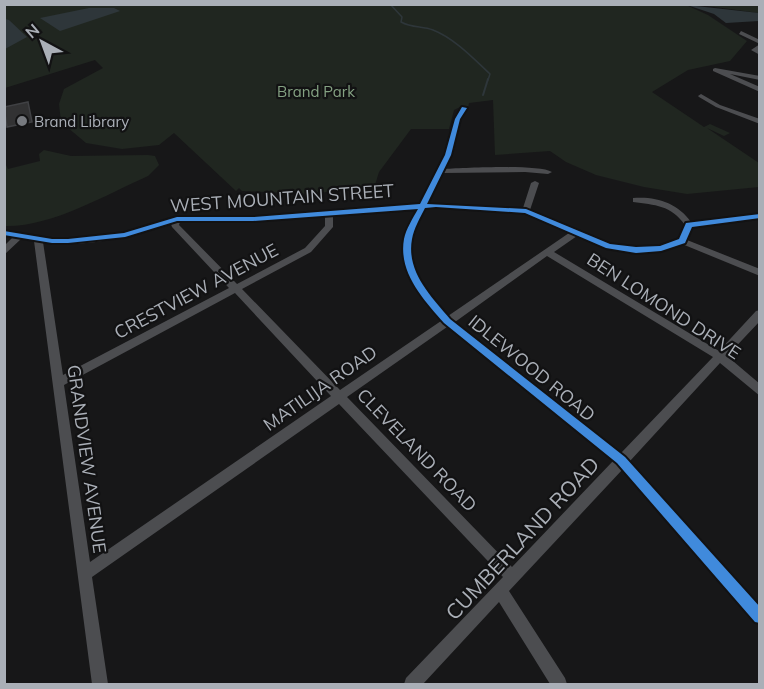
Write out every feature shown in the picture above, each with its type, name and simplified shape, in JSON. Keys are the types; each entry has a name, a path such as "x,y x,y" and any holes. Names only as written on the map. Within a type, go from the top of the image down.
{"street":[{"path":"741,33 759,44 754,50 759,53"},
{"path":"759,78 716,70 759,90"},
{"path":"701,96 718,106 759,122"},
{"name":"IDLEWOOD ROAD","path":"464,108 456,118 448,154 409,229 405,251 415,280 427,300 447,321 621,460 759,617"},
{"path":"439,171 548,172"},
{"path":"526,211 535,183"},
{"path":"636,200 666,203 678,211 689,225"},
{"name":"WEST MOUNTAIN STREET","path":"4,233 68,241 125,235 177,219 253,219 422,205 494,207 526,211 609,246 636,250 661,248 682,241"},
{"name":"CRESTVIEW AVENUE","path":"59,382 308,250 329,227 329,213"},
{"path":"689,225 759,216"},
{"name":"CLEVELAND ROAD","path":"177,219 175,225 512,577"},
{"path":"689,225 682,241 759,273"},
{"name":"MATILIJA ROAD","path":"85,573 576,232"},
{"path":"4,252 20,235"},
{"name":"GRANDVIEW AVENUE","path":"38,238 100,684"},
{"name":"BEN LOMOND DRIVE","path":"547,252 719,356 759,391"},
{"name":"CUMBERLAND ROAD","path":"412,684 759,314"},
{"path":"500,590 559,684"}],"green space":[{"name":"Brand Park","path":"4,5 686,5 708,15 747,41 730,61 688,70 652,92 704,127 710,124 730,133 724,136 707,128 759,163 759,187 687,194 644,187 596,175 566,162 550,151 495,155 493,100 469,103 468,108 460,107 454,110 449,129 411,129 379,172 375,185 312,194 242,191 239,188 236,191 174,133 159,145 122,149 86,143 61,122 59,104 64,89 103,68 95,60 5,88"},
{"path":"700,5 759,5 759,13"},
{"path":"44,150 71,156 148,155 155,156 159,165 148,176 60,216 23,225 5,226 5,163 8,169 40,161 39,154"}],"shaded area":[{"path":"687,5 759,13 759,21 726,23 714,14"},
{"path":"89,8 114,8 120,11 60,31 40,18"},
{"path":"5,19 27,37 5,49"}],"building":[{"path":"28,102 32,122 7,127 4,107"}],"waterway":[{"path":"390,4 402,17 401,22 433,30 456,43 490,74 488,80"},
{"path":"483,95 488,79"}],"cycle path":[{"path":"464,108 457,119 448,155 414,221 408,238 407,255 412,274 425,295 447,321 621,460 760,617"},
{"path":"4,233 52,241 68,241 125,235 177,219 253,219 436,205 526,211 609,246 636,250 661,248 682,241 689,225 760,216"}],"place":[{"name":"Brand Library","path":"22,121"}]}
